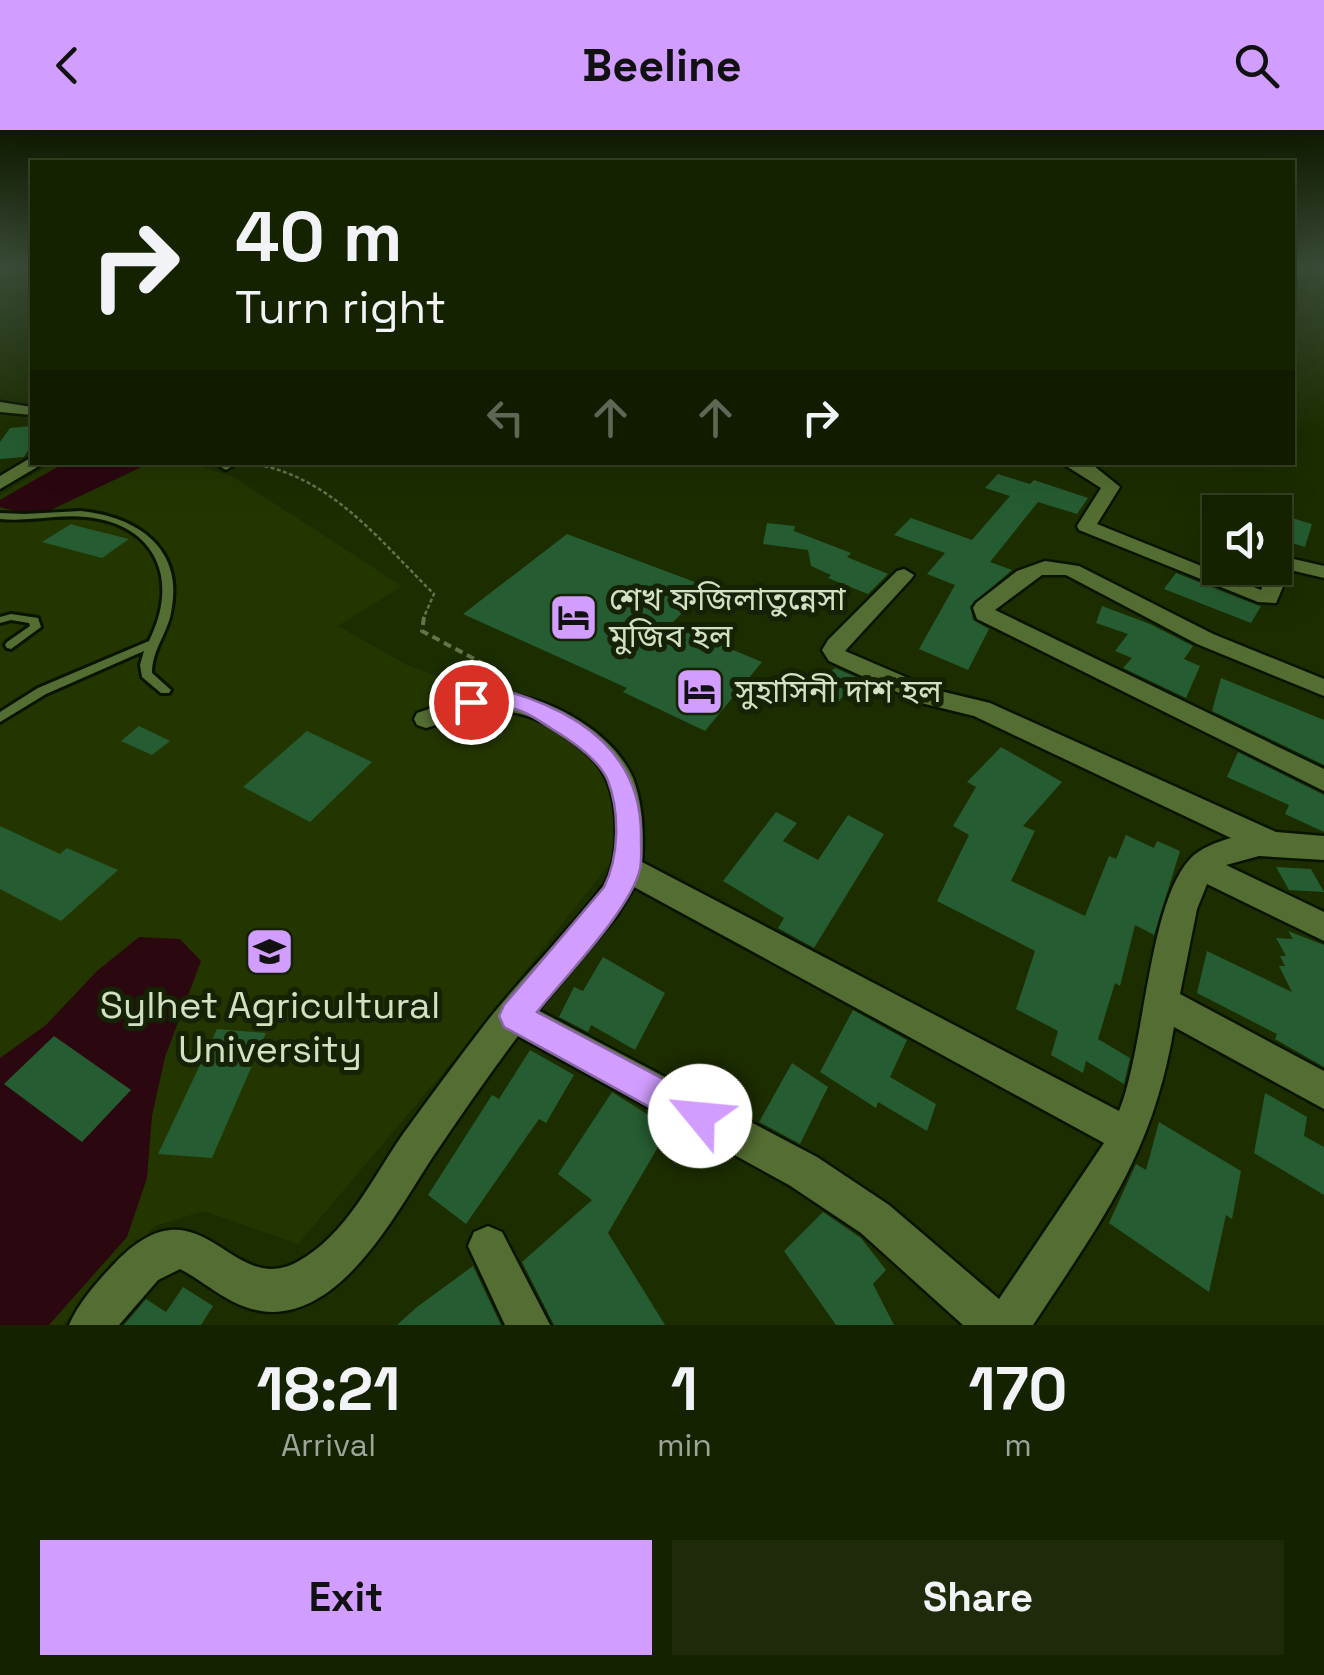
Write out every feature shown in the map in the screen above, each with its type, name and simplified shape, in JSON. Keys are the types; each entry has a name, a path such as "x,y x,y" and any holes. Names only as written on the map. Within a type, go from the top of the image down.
{"street":[{"path":"0,407 30,411"},
{"path":"0,484 30,465"},
{"path":"1076,465 1111,487 1086,526 1258,596 1269,598 1276,572 1286,563 1324,572"},
{"path":"1324,688 1205,639 1054,564 1040,565 984,608 984,614 1324,781"},
{"path":"904,576 836,645 833,650 837,656 930,697 981,709 1275,845"},
{"path":"91,1325 144,1264 169,1248 191,1250 223,1275 262,1294 277,1293 313,1277 346,1249 455,1092 614,895 627,870 628,821 619,775 587,740 539,710 510,700 471,702 426,719"},
{"path":"1006,1325 1107,1172 1141,1104 1182,910 1192,880 1201,867 1246,842 1324,848"},
{"path":"1201,867 1324,927"},
{"path":"627,870 865,992 1126,1135"},
{"path":"1163,1003 1324,1091"},
{"path":"514,1016 803,1171 875,1220 996,1325"},
{"path":"488,1246 528,1325"}],"lane":[{"path":"0,516 37,519 90,514 145,536 160,550 169,579 166,615 145,661 146,674 166,690"},
{"path":"0,620 34,620 36,627 11,645"},
{"path":"0,718 42,691 151,644"}],"path":[{"path":"277,465 350,511 434,594 424,614 422,631 482,664 510,700"}],"shaded area":[{"name":"Sylhet Agricultural University","path":"50,465 195,465 232,476 402,586 338,626 407,665 482,692 498,709 526,714 556,731 611,778 619,810 611,862 470,1041 298,1244 204,1211 155,1226 62,1325 0,1325 0,495"},
{"path":"61,465 146,465 36,517 0,507 0,500"},
{"path":"139,937 180,939 201,961 165,1057 152,1116 147,1178 127,1237 49,1325 0,1325 0,1058 46,1025 97,971"}],"building":[{"path":"30,426 30,447 24,457 0,459 0,442 10,428"},
{"path":"998,474 1030,484 1034,480 1088,498 1077,514 1038,502 990,562 1012,570 970,606 973,620 989,629 968,670 919,649 955,585 927,574 945,553 894,535 911,518 972,540 1010,496 985,488"},
{"path":"1292,518 1312,524 1305,547 1292,543"},
{"path":"767,523 795,526 794,531 851,553 847,557 888,574 868,594 828,578 831,575 811,566 808,550 763,544"},
{"path":"71,524 129,539 102,558 42,542"},
{"name":"শেখ ফজিলাতুন্নেসা মুজিব হল","path":"567,534 708,587 671,624 762,662 705,731 623,692 627,688 463,614"},
{"path":"1176,573 1261,606 1251,623 1164,589"},
{"path":"1102,606 1193,646 1184,659 1200,666 1186,698 1123,668 1132,658 1115,651 1128,634 1096,623"},
{"path":"835,668 856,677 836,706 809,693"},
{"path":"1221,678 1324,720 1324,765 1212,711"},
{"path":"139,726 170,741 152,755 121,741"},
{"path":"307,731 372,762 310,822 243,787"},
{"path":"1001,747 1062,782 1023,826 1035,831 1011,881 1085,916 1109,856 1116,859 1126,835 1154,848 1157,841 1180,851 1154,935 1135,925 1120,986 1115,983 1098,1039 1130,1058 1124,1084 1086,1061 1083,1073 1051,1055 1058,1031 1016,1009 1035,951 937,901 969,835 953,826 976,787 967,782"},
{"path":"1238,752 1324,795 1324,832 1285,814 1289,805 1227,777"},
{"path":"776,812 797,823 783,841 818,860 848,815 884,834 814,948 778,928 784,918 723,881"},
{"path":"0,826 60,854 67,848 118,870 61,921 0,889"},
{"path":"1276,867 1311,869 1324,892 1289,890"},
{"path":"1288,931 1324,945 1324,1067 1275,1039 1277,1034 1197,993 1207,951 1292,992 1279,966 1285,966 1280,956 1286,956 1276,938 1293,939"},
{"path":"603,957 665,993 635,1050 591,1025 588,1032 559,1017 574,987 583,991"},
{"path":"853,1010 907,1040 890,1077 936,1104 927,1131 878,1102 876,1108 820,1072"},
{"path":"217,1029 266,1033 212,1158 158,1154"},
{"path":"54,1036 131,1090 82,1142 4,1084"},
{"path":"530,1050 574,1075 546,1123 539,1119 466,1224 428,1195 492,1095 499,1099"},
{"path":"792,1063 828,1087 800,1144 759,1122"},
{"path":"612,1092 669,1128 608,1233 665,1325 554,1325 522,1262 592,1200 558,1174"},
{"path":"1265,1093 1307,1117 1304,1136 1324,1147 1324,1195 1254,1153"},
{"path":"1159,1122 1241,1171 1232,1219 1226,1215 1209,1292 1109,1223 1136,1164 1146,1170"},
{"path":"823,1212 861,1238 886,1270 873,1284 894,1325 836,1325 784,1251"},
{"path":"473,1266 501,1325 397,1325 417,1307"},
{"path":"183,1287 213,1306 201,1325 124,1325 146,1299 166,1312"}],"place":[{"name":"শেখ ফজিলাতুন্নেসা মুজিব হল","path":"574,617"},
{"name":"সুহাসিনী দাশ হল","path":"700,691"},
{"name":"Sylhet Agricultural University","path":"270,951"}],"route":[{"path":"471,702 510,700 539,710 587,740 619,775 628,821 627,870 614,895 514,1016 700,1116"}]}
